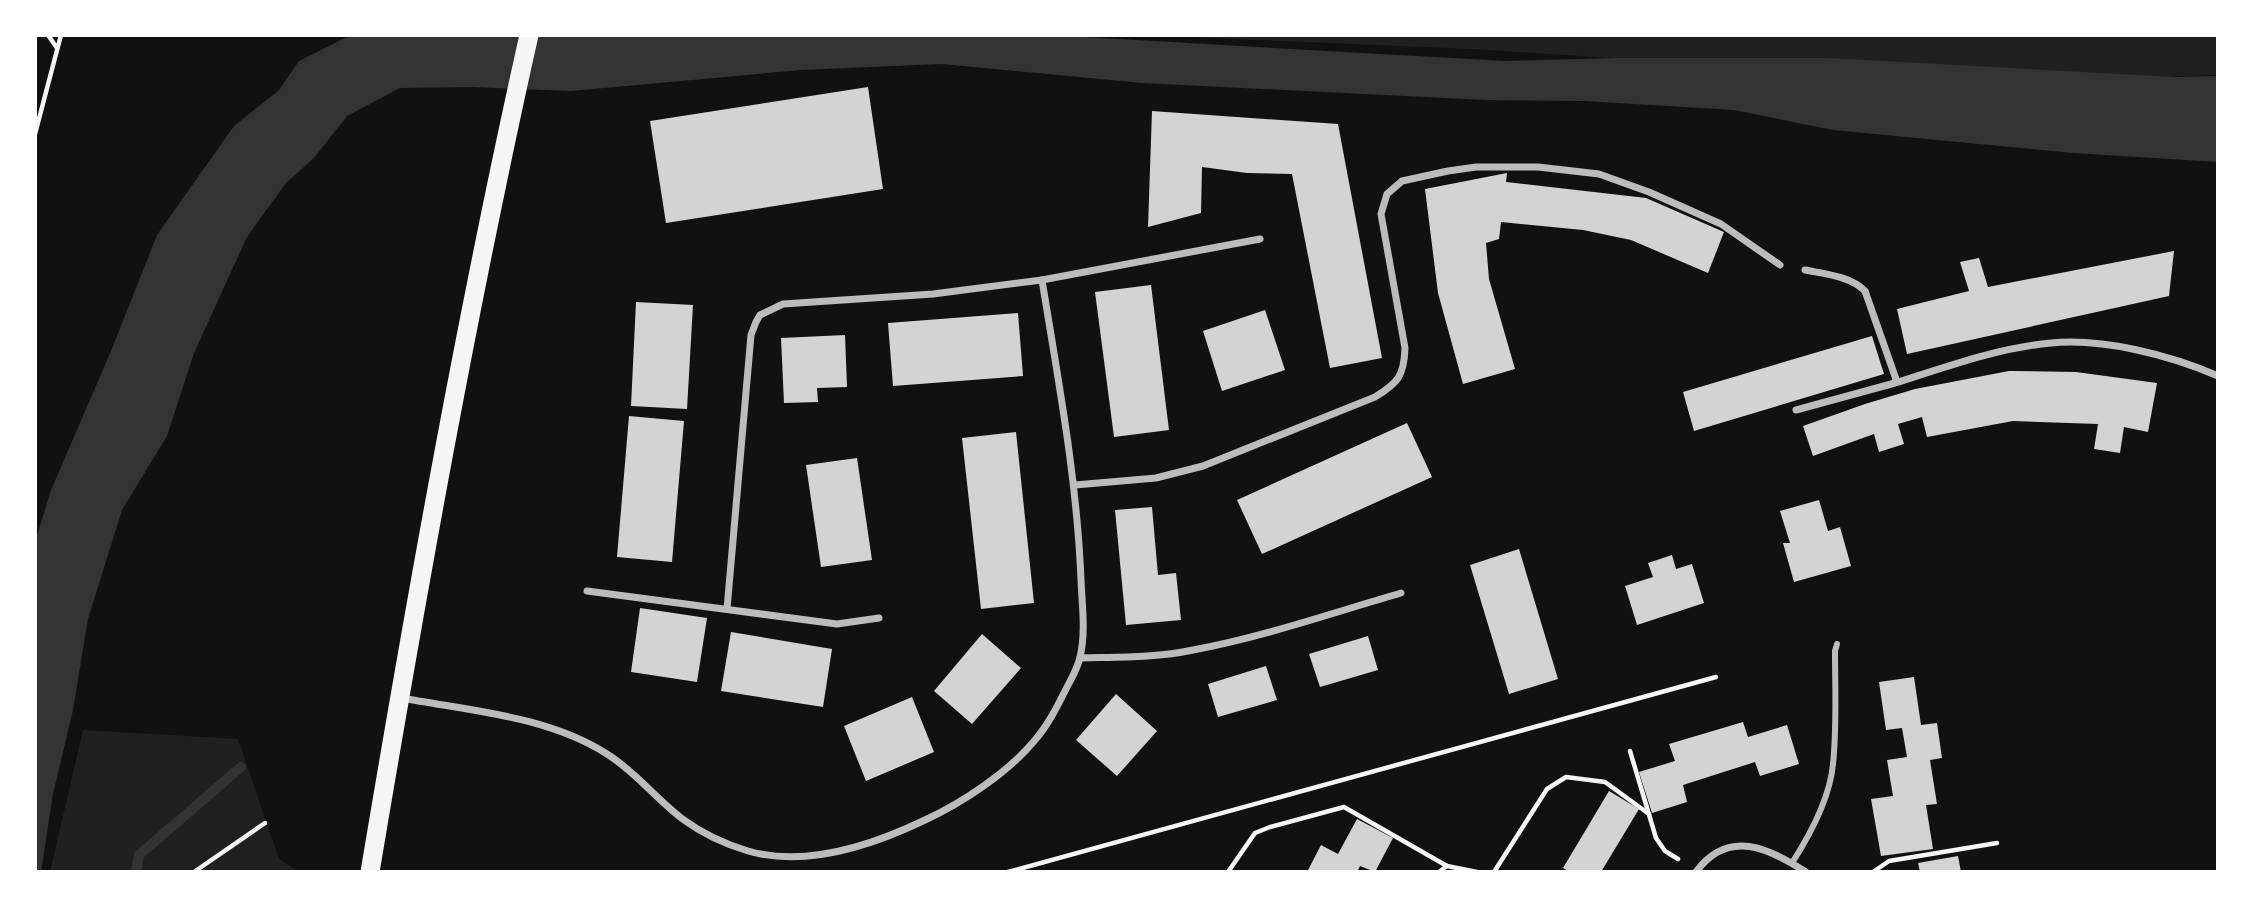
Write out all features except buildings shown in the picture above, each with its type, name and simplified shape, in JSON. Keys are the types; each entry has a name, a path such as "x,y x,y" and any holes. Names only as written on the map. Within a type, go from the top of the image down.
{"highway":[{"path":"370,872 493,198 529,35"}],"street":[{"path":"1075,485 1156,478 1203,466 1375,397 1392,387 1398,381 1404,365 1405,348 1381,214 1387,194 1402,181 1476,167 1538,167 1598,174 1649,192 1721,224 1780,265"},
{"path":"727,609 751,335 760,315 774,307 791,303 933,294 1042,279 1260,239"},
{"path":"1805,270 1843,278 1865,291 1898,382"},
{"path":"400,698 535,723 563,732 610,755 684,820 720,841 752,852 779,856 806,856 855,846 901,831 934,816 987,782 1018,758 1037,738 1058,705 1080,658 1083,616 1080,529 1042,279"},
{"path":"1796,410 1898,382 1935,368 2052,343 2103,345 2160,354 2218,376"},
{"path":"587,591 837,624 879,618"},
{"path":"1080,658 1140,657 1192,651 1401,593"},
{"path":"1792,863 1804,845 1818,813 1833,765 1837,644"},
{"path":"1696,871 1713,854 1733,846 1757,847 1806,872"}],"path":[{"path":"48,35 57,49"},
{"path":"35,134 61,35"},
{"path":"1008,872 1716,677"},
{"path":"1630,751 1656,838 1665,851 1696,871"},
{"path":"1493,872 1547,789 1566,777 1605,782 1649,814"},
{"path":"1228,872 1255,833 1344,807 1447,866 1477,872"},
{"path":"194,872 265,823"},
{"path":"1873,872 1889,861 1997,843"},
{"path":"1439,872 1447,866"}],"shaded area":[{"path":"358,35 1048,35 1505,61 1829,58 2174,77 2218,76 2218,162 2073,153 1833,130 1734,110 1584,101 1485,100 1142,83 941,64 801,70 571,91 471,87 400,88 347,116 314,158 286,183 247,237 194,353 167,436 122,510 88,619 73,710 53,794 41,872 35,872 35,542 51,490 157,235 234,126 279,90 299,61 345,38"},
{"path":"1141,35 2218,35 2218,75 2163,77 1612,58 1472,49"},
{"path":"83,730 238,739 279,859 299,872 50,872"}],"waterway":[{"path":"136,872 139,855 241,767"}]}
